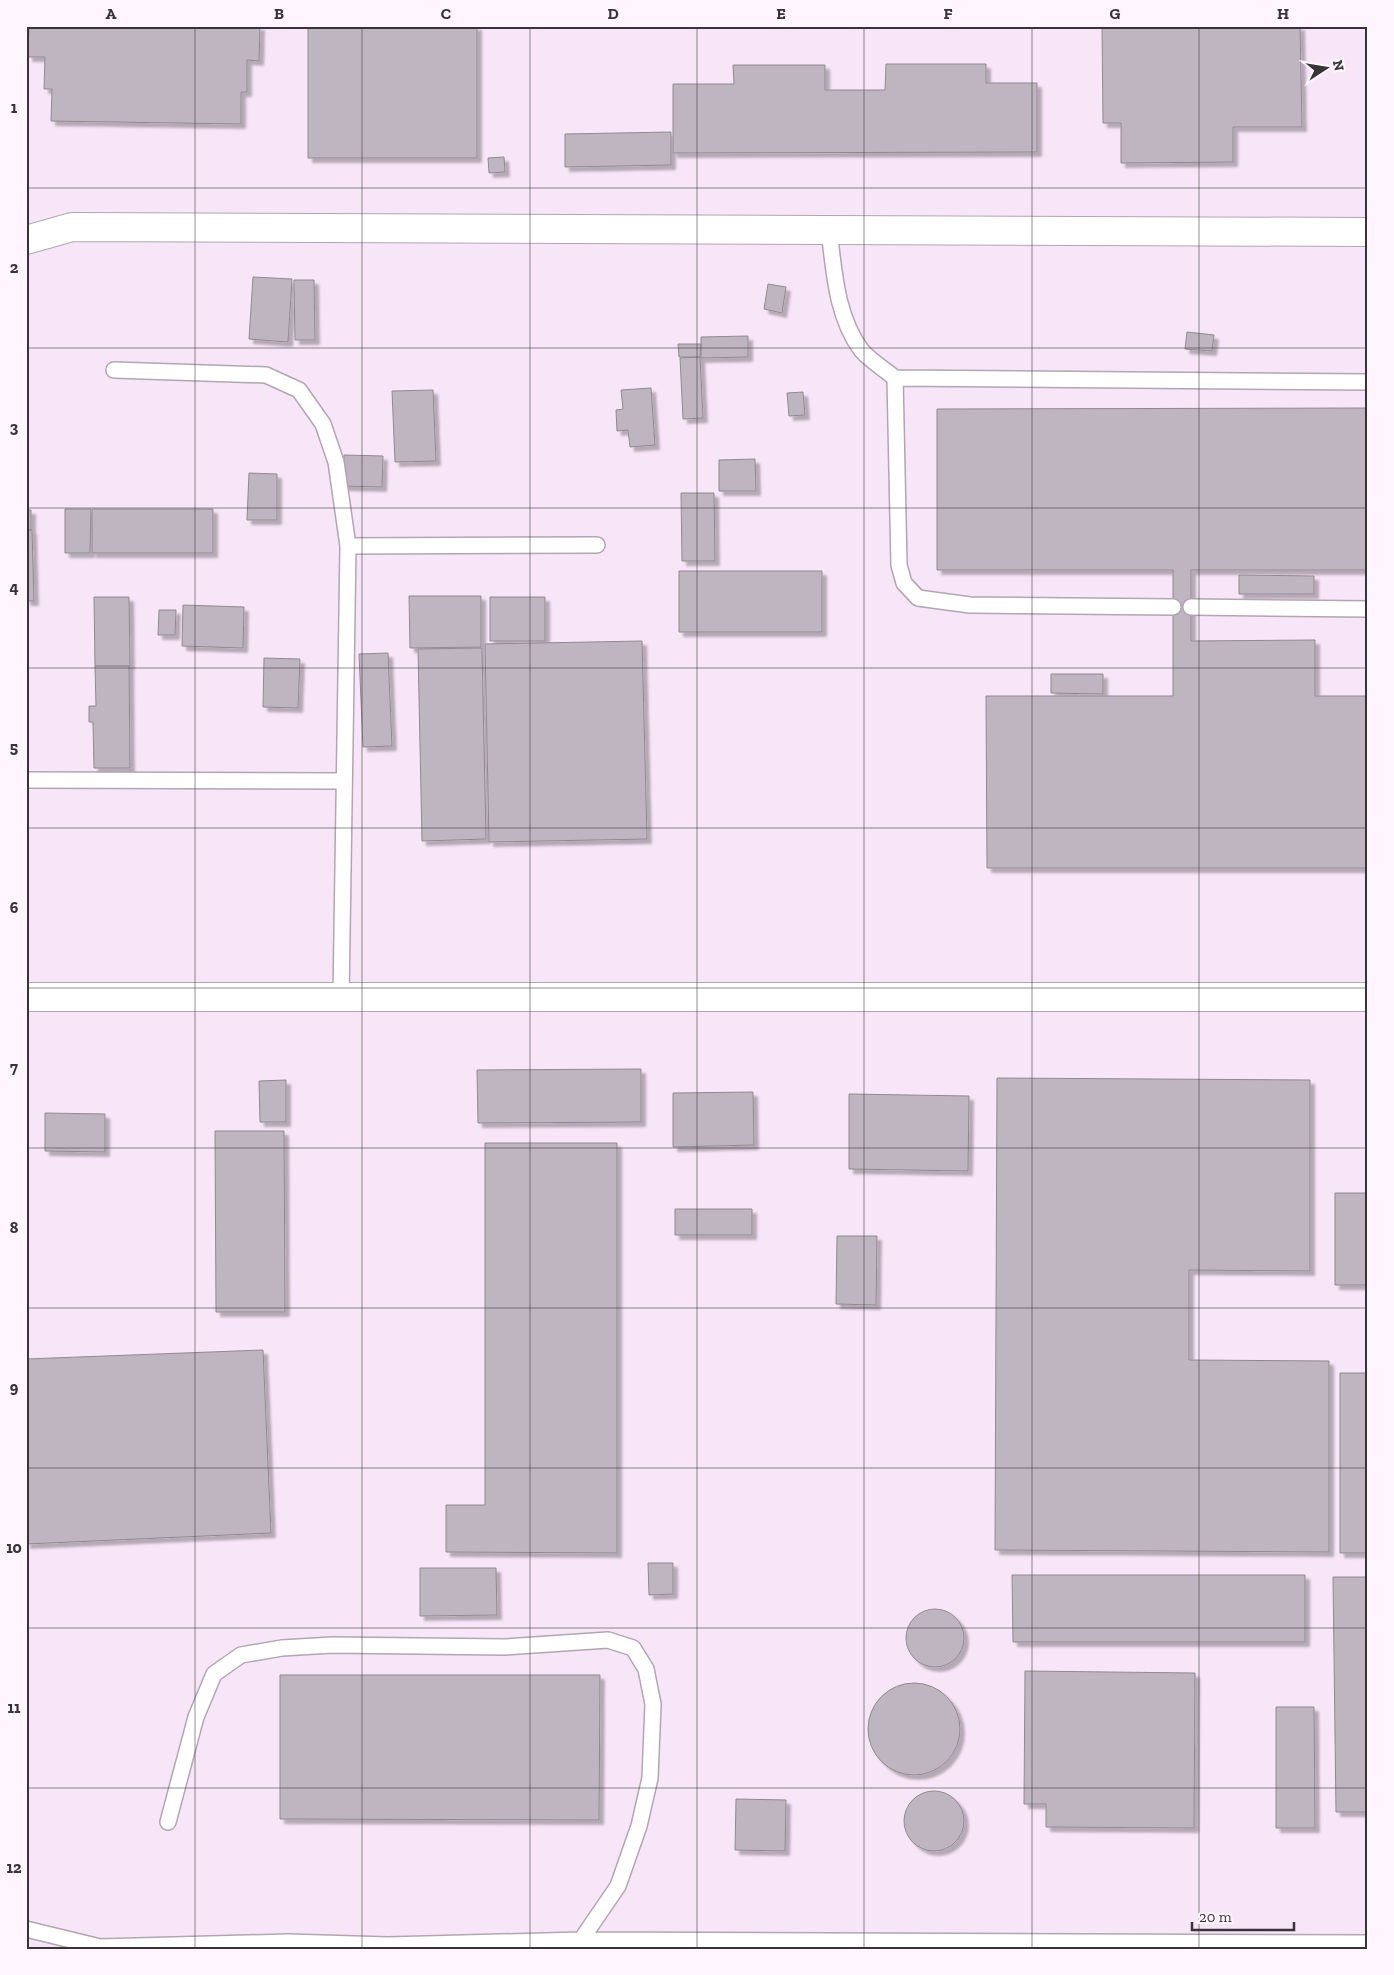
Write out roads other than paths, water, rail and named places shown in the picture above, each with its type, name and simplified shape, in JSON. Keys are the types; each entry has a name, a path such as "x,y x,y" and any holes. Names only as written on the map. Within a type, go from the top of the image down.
{"street":[{"path":"26,240 72,227 1368,232"},
{"path":"26,998 1368,997"}],"lane":[{"path":"829,230 837,291 847,324 863,351 895,378 1368,382"},
{"path":"114,370 266,375 298,390 322,424 336,462 348,546 341,998"},
{"path":"895,378 899,565 904,584 918,598 970,605 1173,607"},
{"path":"348,546 597,545"},
{"path":"1191,607 1368,609"},
{"path":"26,780 344,782"},
{"path":"168,1822 196,1717 214,1674 241,1655 282,1648 332,1645 505,1647 608,1640 633,1648 646,1669 653,1704 650,1778 638,1826 618,1886 581,1940"},
{"path":"26,1929 100,1946 388,1945 581,1940 1368,1943"}]}
